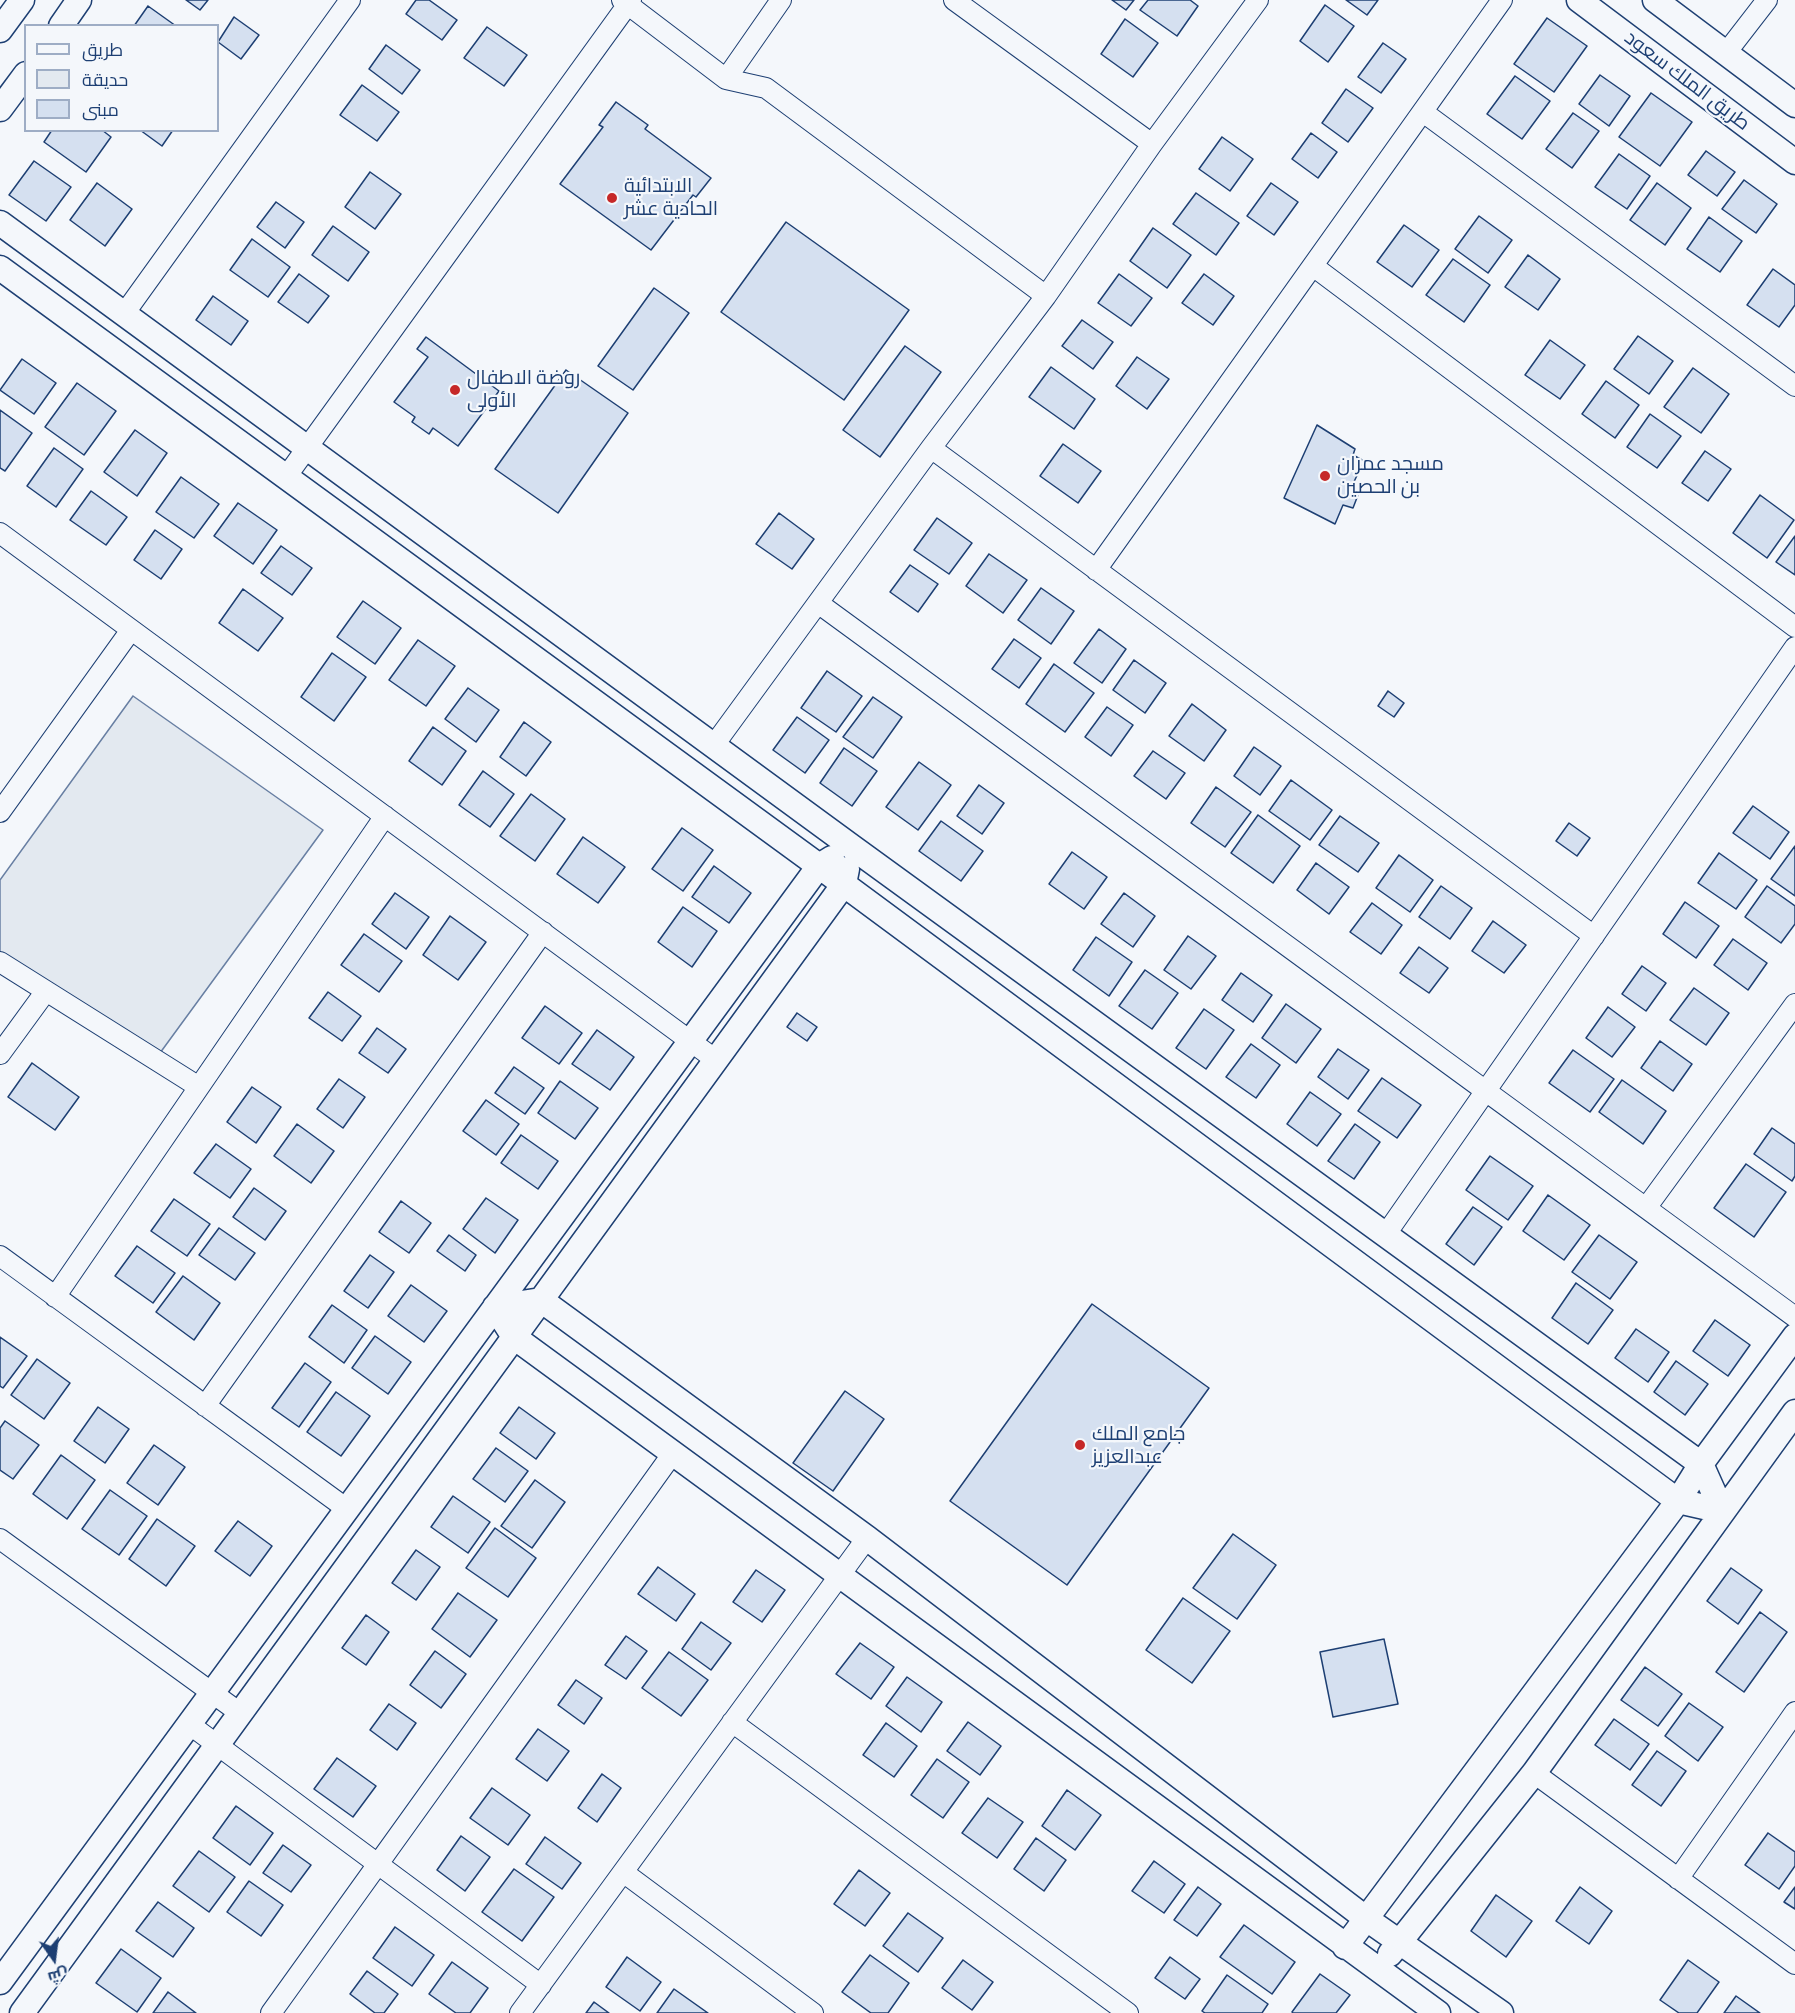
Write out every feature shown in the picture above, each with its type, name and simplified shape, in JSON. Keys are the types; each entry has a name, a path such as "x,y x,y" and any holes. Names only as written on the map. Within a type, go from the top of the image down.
{"street":[{"path":"0,30 22,0"},
{"path":"62,24 79,0"},
{"path":"124,314 350,0"},
{"path":"726,79 781,0"},
{"path":"954,0 1152,144"},
{"path":"714,745 931,448 1046,296 1152,144 1258,0"},
{"path":"1096,570 1502,0"},
{"name":"طريق الملك سعود","path":"1579,0 1795,162"},
{"path":"1655,0 1795,105"},
{"path":"1726,53 1767,0"},
{"path":"286,477 627,2 726,79 766,88 1046,296"},
{"path":"0,109 24,77"},
{"path":"1423,112 1795,386"},
{"path":"0,224 1701,1464 1722,1511"},
{"path":"1313,266 1795,627"},
{"path":"0,268 844,884 1678,1501 1722,1511"},
{"path":"931,448 1594,936"},
{"path":"0,533 717,1059"},
{"path":"818,603 1795,1317"},
{"path":"0,812 131,630"},
{"path":"1386,1234 1795,647"},
{"path":"55,1297 385,816"},
{"path":"0,1982 819,866 852,847"},
{"path":"22,2013 844,884 852,847"},
{"path":"206,1406 543,932"},
{"path":"0,962 199,1087"},
{"path":"0,1054 46,991"},
{"path":"1646,1208 1795,1004"},
{"path":"0,1256 347,1509"},
{"path":"495,1307 542,1300 867,1538 1368,1920 1501,2013"},
{"path":"495,1307 514,1337 1438,2013"},
{"path":"1346,1947 1678,1501 1701,1464 1795,1336"},
{"path":"1379,1971 1399,1942 1534,1773 1795,1412"},
{"path":"271,2013 673,1452"},
{"path":"520,2013 867,1538"},
{"path":"0,1539 240,1713"},
{"path":"1678,1879 1795,1712"},
{"path":"732,1722 1128,2013"},
{"path":"189,1724 541,1985"},
{"path":"1534,1773 1795,1964"},
{"path":"623,1872 790,2006 813,2013"}],"green space":[{"path":"133,696 323,830 160,1053 0,953 0,880"}],"building":[{"path":"186,0 208,0 200,10"},
{"path":"416,0 429,0 457,20 442,40 406,14"},
{"path":"1112,0 1134,0 1126,10"},
{"path":"1148,0 1190,0 1198,6 1177,36 1140,10"},
{"path":"1346,0 1378,0 1367,15"},
{"path":"1325,5 1354,26 1328,62 1300,41"},
{"path":"148,6 173,24 135,24"},
{"path":"234,17 259,35 241,59 219,40"},
{"path":"1547,18 1587,46 1554,92 1514,64"},
{"path":"1125,19 1158,43 1133,77 1101,54"},
{"path":"487,27 527,55 504,86 464,58"},
{"path":"1383,43 1406,59 1381,93 1358,77"},
{"path":"386,45 420,70 402,94 369,69"},
{"path":"1600,75 1630,96 1609,126 1579,104"},
{"path":"1515,76 1550,101 1522,139 1487,114"},
{"path":"362,85 399,112 377,141 340,115"},
{"path":"1346,89 1373,108 1348,142 1322,123"},
{"path":"1651,93 1692,122 1660,166 1619,137"},
{"path":"616,102 648,125 645,129 711,178 696,197 693,195 651,250 560,184 603,127 599,125"},
{"path":"1573,113 1599,131 1572,168 1546,149"},
{"path":"51,132 105,132 111,137 86,172 44,142"},
{"path":"143,132 172,132 162,146"},
{"path":"1311,133 1337,152 1318,178 1292,159"},
{"path":"1222,137 1253,159 1230,191 1199,169"},
{"path":"1706,151 1735,172 1717,196 1688,175"},
{"path":"1619,154 1650,176 1627,209 1595,187"},
{"path":"34,161 71,187 46,221 9,195"},
{"path":"370,172 401,194 375,229 345,207"},
{"path":"1744,180 1777,204 1756,233 1722,209"},
{"path":"97,183 132,209 105,246 70,220"},
{"path":"1271,183 1298,202 1274,235 1247,216"},
{"path":"1657,183 1691,208 1665,245 1630,220"},
{"path":"1196,193 1239,223 1216,255 1173,224"},
{"path":"276,202 304,222 285,248 257,227"},
{"path":"1479,216 1512,240 1488,273 1455,249"},
{"path":"1709,217 1742,241 1720,272 1687,249"},
{"path":"786,222 909,310 844,400 721,312"},
{"path":"1404,225 1439,250 1412,287 1377,262"},
{"path":"333,226 369,252 348,281 312,255"},
{"path":"1153,228 1191,255 1167,288 1130,261"},
{"path":"252,239 290,267 268,297 230,270"},
{"path":"1528,255 1560,279 1538,310 1505,287"},
{"path":"1453,259 1490,285 1464,322 1426,295"},
{"path":"1773,269 1795,285 1795,305 1779,327 1747,305"},
{"path":"299,274 329,296 308,323 278,302"},
{"path":"1119,274 1152,298 1131,326 1098,303"},
{"path":"1204,274 1234,296 1213,325 1182,303"},
{"path":"654,288 689,313 633,390 598,366"},
{"path":"213,296 248,321 231,345 196,320"},
{"path":"1082,320 1113,342 1093,369 1062,346"},
{"path":"1638,336 1673,361 1649,394 1614,369"},
{"path":"426,337 499,391 458,446 433,428 429,434 412,422 415,417 394,402 428,357 417,349"},
{"path":"1550,340 1585,365 1560,399 1525,375"},
{"path":"905,346 941,372 880,457 843,430"},
{"path":"1137,357 1169,379 1147,409 1116,386"},
{"path":"22,359 56,383 34,414 0,390"},
{"path":"1051,367 1095,399 1074,429 1029,397"},
{"path":"1693,368 1729,394 1701,433 1664,407"},
{"path":"566,370 628,413 558,513 495,469"},
{"path":"1606,381 1639,405 1615,438 1582,414"},
{"path":"77,383 116,411 84,455 45,427"},
{"path":"0,410 32,433 5,471 0,468"},
{"path":"1650,414 1681,436 1657,468 1627,447"},
{"name":"مسجد عمران بن الحصين","path":"1317,425 1355,449 1353,455 1364,461 1349,492 1358,495 1353,508 1343,505 1335,524 1284,498"},
{"path":"135,430 167,453 137,496 104,472"},
{"path":"1063,444 1101,471 1078,503 1040,476"},
{"path":"54,448 83,469 56,507 27,486"},
{"path":"1705,451 1731,469 1708,501 1682,483"},
{"path":"181,477 219,504 194,538 156,512"},
{"path":"91,491 127,517 106,545 70,520"},
{"path":"1760,495 1794,520 1767,558 1733,533"},
{"path":"238,503 277,530 253,564 214,536"},
{"path":"779,513 814,539 792,569 756,544"},
{"path":"937,518 972,543 949,574 914,550"},
{"path":"155,530 182,549 161,579 134,560"},
{"path":"1795,536 1795,575 1776,562"},
{"path":"281,546 312,568 292,595 261,573"},
{"path":"989,554 1027,580 1003,613 966,586"},
{"path":"910,565 938,584 918,612 890,592"},
{"path":"1041,588 1074,611 1051,644 1018,620"},
{"path":"243,589 283,618 258,651 219,623"},
{"path":"363,601 401,628 375,664 337,637"},
{"path":"1099,629 1126,649 1102,683 1074,663"},
{"path":"1014,639 1041,658 1019,688 992,669"},
{"path":"418,640 455,666 426,706 389,680"},
{"path":"332,653 366,677 334,721 301,697"},
{"path":"1134,660 1166,683 1145,713 1113,690"},
{"path":"1054,664 1094,693 1065,732 1026,704"},
{"path":"827,671 862,696 836,732 801,708"},
{"path":"468,688 499,710 476,742 445,719"},
{"path":"1388,691 1404,703 1394,717 1378,706"},
{"path":"873,697 902,717 873,758 843,737"},
{"path":"1192,704 1226,730 1204,761 1169,736"},
{"path":"1107,707 1133,725 1111,756 1085,737"},
{"path":"797,717 829,740 805,773 773,750"},
{"path":"524,722 551,742 526,776 500,757"},
{"path":"433,727 466,751 442,785 409,761"},
{"path":"1254,747 1281,766 1260,795 1234,776"},
{"path":"844,748 877,771 852,806 820,783"},
{"path":"1153,751 1185,773 1166,799 1134,776"},
{"path":"919,762 951,785 918,830 886,807"},
{"path":"483,771 514,794 490,827 459,805"},
{"path":"1291,780 1332,810 1310,840 1269,811"},
{"path":"979,785 1004,803 982,834 957,816"},
{"path":"1216,787 1251,812 1225,847 1191,823"},
{"path":"531,794 565,819 535,861 500,836"},
{"path":"1753,806 1789,832 1770,859 1733,833"},
{"path":"1258,815 1300,846 1273,883 1231,853"},
{"path":"1340,816 1379,843 1358,872 1319,845"},
{"path":"941,821 983,851 961,881 919,851"},
{"path":"1569,823 1590,838 1577,856 1556,841"},
{"path":"682,828 713,850 683,891 652,869"},
{"path":"583,837 625,867 598,903 557,874"},
{"path":"1795,846 1795,896 1771,879"},
{"path":"1072,852 1107,877 1084,909 1049,884"},
{"path":"1719,853 1757,880 1736,909 1698,883"},
{"path":"1399,855 1433,880 1410,912 1376,888"},
{"path":"1316,863 1349,887 1329,914 1297,890"},
{"path":"714,866 751,893 729,923 692,897"},
{"path":"1441,886 1472,908 1450,939 1419,917"},
{"path":"1767,886 1795,906 1795,924 1781,943 1745,917"},
{"path":"395,893 429,917 406,949 372,924"},
{"path":"1124,893 1155,916 1133,947 1101,924"},
{"path":"1685,902 1719,926 1696,958 1663,934"},
{"path":"1372,903 1402,925 1381,954 1350,932"},
{"path":"683,907 717,931 692,967 658,942"},
{"path":"450,916 486,942 458,980 423,955"},
{"path":"1493,921 1526,945 1504,973 1472,951"},
{"path":"364,934 402,961 379,992 341,965"},
{"path":"1188,936 1216,956 1191,989 1164,970"},
{"path":"1096,937 1132,962 1109,996 1073,970"},
{"path":"1733,939 1767,963 1748,990 1714,965"},
{"path":"1419,947 1448,968 1429,993 1400,973"},
{"path":"1642,966 1666,983 1646,1011 1622,994"},
{"path":"1145,970 1178,993 1152,1029 1119,1006"},
{"path":"1241,973 1272,995 1253,1022 1222,1000"},
{"path":"1694,988 1729,1013 1706,1045 1670,1020"},
{"path":"328,992 361,1016 342,1041 309,1018"},
{"path":"1286,1004 1321,1029 1296,1063 1262,1038"},
{"path":"545,1006 582,1033 559,1064 522,1038"},
{"path":"1608,1007 1635,1027 1612,1057 1586,1038"},
{"path":"1204,1009 1234,1030 1206,1069 1176,1048"},
{"path":"797,1013 817,1027 807,1041 787,1027"},
{"path":"377,1028 406,1049 388,1073 359,1053"},
{"path":"597,1030 634,1057 610,1090 572,1064"},
{"path":"1660,1041 1692,1064 1673,1091 1641,1068"},
{"path":"1251,1044 1280,1065 1256,1098 1226,1077"},
{"path":"1338,1049 1369,1070 1348,1099 1318,1077"},
{"path":"1573,1050 1614,1079 1590,1112 1549,1083"},
{"path":"32,1063 79,1097 55,1130 8,1097"},
{"path":"514,1067 544,1088 525,1114 495,1093"},
{"path":"1382,1078 1421,1105 1397,1138 1358,1111"},
{"path":"339,1079 365,1097 343,1128 317,1109"},
{"path":"1622,1080 1666,1111 1643,1144 1599,1112"},
{"path":"560,1081 598,1108 575,1139 538,1113"},
{"path":"252,1087 281,1107 256,1143 227,1122"},
{"path":"1310,1092 1341,1114 1317,1146 1287,1124"},
{"path":"486,1100 519,1124 496,1155 463,1131"},
{"path":"297,1124 334,1151 311,1183 274,1156"},
{"path":"1355,1124 1380,1142 1354,1179 1328,1161"},
{"path":"1772,1128 1795,1144 1795,1176 1792,1181 1754,1154"},
{"path":"521,1135 558,1161 538,1189 501,1163"},
{"path":"216,1144 251,1169 230,1198 194,1173"},
{"path":"1490,1156 1533,1186 1508,1220 1466,1190"},
{"path":"1746,1164 1786,1192 1754,1237 1714,1208"},
{"path":"254,1188 286,1211 265,1240 233,1217"},
{"path":"1548,1195 1590,1225 1564,1260 1523,1231"},
{"path":"486,1198 518,1220 495,1253 463,1229"},
{"path":"174,1199 210,1224 187,1256 151,1231"},
{"path":"401,1201 431,1223 409,1253 379,1232"},
{"path":"1473,1207 1502,1227 1474,1265 1446,1244"},
{"path":"219,1228 255,1253 235,1280 199,1255"},
{"path":"449,1235 476,1255 465,1271 437,1251"},
{"path":"1599,1235 1637,1262 1610,1299 1572,1272"},
{"path":"137,1246 175,1273 153,1303 115,1276"},
{"path":"370,1255 394,1272 368,1308 344,1291"},
{"path":"183,1276 220,1303 194,1340 156,1312"},
{"path":"1576,1283 1613,1310 1588,1344 1552,1318"},
{"path":"411,1285 447,1311 424,1342 388,1316"},
{"name":"جامع الملك عبدالعزيز","path":"1092,1304 1209,1388 1067,1585 950,1501"},
{"path":"332,1305 367,1330 344,1363 309,1337"},
{"path":"1715,1320 1750,1345 1728,1376 1693,1351"},
{"path":"1636,1329 1669,1352 1648,1382 1615,1358"},
{"path":"375,1336 411,1362 388,1394 352,1368"},
{"path":"0,1337 27,1356 3,1388 0,1386"},
{"path":"37,1359 70,1383 44,1419 11,1395"},
{"path":"1676,1361 1708,1384 1685,1415 1654,1392"},
{"path":"305,1363 331,1382 299,1427 272,1408"},
{"path":"845,1391 884,1419 833,1491 793,1463"},
{"path":"336,1392 370,1416 341,1456 307,1432"},
{"path":"98,1407 129,1429 105,1463 74,1441"},
{"path":"519,1407 555,1433 536,1459 500,1433"},
{"path":"5,1421 39,1445 13,1479 0,1470 0,1428"},
{"path":"154,1445 185,1467 158,1505 127,1483"},
{"path":"496,1448 528,1471 505,1502 473,1479"},
{"path":"61,1455 95,1480 67,1519 33,1494"},
{"path":"535,1480 565,1502 532,1548 501,1526"},
{"path":"110,1490 147,1516 119,1555 82,1529"},
{"path":"453,1496 490,1522 468,1553 431,1527"},
{"path":"157,1519 195,1546 166,1586 129,1559"},
{"path":"238,1521 272,1546 250,1576 215,1551"},
{"path":"495,1528 536,1558 508,1597 466,1568"},
{"path":"1233,1534 1276,1565 1237,1619 1193,1588"},
{"path":"416,1550 440,1567 416,1600 392,1583"},
{"path":"658,1567 695,1594 676,1621 638,1594"},
{"path":"1731,1568 1762,1590 1738,1624 1707,1601"},
{"path":"756,1570 785,1590 762,1622 733,1602"},
{"path":"458,1593 497,1620 470,1657 432,1629"},
{"path":"1183,1598 1230,1631 1192,1683 1146,1650"},
{"path":"1760,1612 1787,1632 1744,1692 1716,1672"},
{"path":"366,1615 389,1632 366,1665 342,1648"},
{"path":"701,1622 731,1643 711,1670 682,1649"},
{"path":"626,1636 647,1651 626,1679 605,1665"},
{"path":"1384,1639 1398,1704 1333,1717 1320,1652"},
{"path":"860,1643 894,1667 871,1699 836,1674"},
{"path":"435,1651 466,1674 441,1708 410,1685"},
{"path":"669,1652 708,1680 681,1716 642,1688"},
{"path":"1645,1667 1682,1694 1658,1726 1621,1700"},
{"path":"907,1677 942,1702 921,1732 886,1706"},
{"path":"576,1680 602,1698 584,1724 558,1705"},
{"path":"1689,1703 1723,1727 1698,1761 1665,1736"},
{"path":"389,1704 416,1723 397,1750 370,1730"},
{"path":"1614,1719 1649,1744 1630,1770 1595,1745"},
{"path":"968,1722 1001,1746 980,1775 947,1751"},
{"path":"886,1723 917,1746 894,1777 863,1755"},
{"path":"538,1729 569,1751 547,1781 516,1759"},
{"path":"1657,1751 1686,1771 1661,1806 1632,1785"},
{"path":"337,1758 376,1786 353,1817 314,1789"},
{"path":"937,1759 969,1782 943,1818 911,1795"},
{"path":"602,1774 621,1788 597,1822 578,1808"},
{"path":"492,1788 530,1815 508,1845 470,1818"},
{"path":"1067,1790 1101,1815 1075,1850 1042,1826"},
{"path":"988,1798 1023,1822 997,1858 962,1833"},
{"path":"236,1806 273,1833 250,1865 213,1838"},
{"path":"1768,1833 1795,1852 1795,1866 1779,1889 1745,1865"},
{"path":"461,1836 490,1857 465,1891 437,1870"},
{"path":"545,1837 581,1863 562,1889 526,1864"},
{"path":"1036,1838 1066,1860 1044,1891 1014,1869"},
{"path":"283,1845 311,1865 291,1892 263,1873"},
{"path":"199,1851 235,1877 209,1912 173,1886"},
{"path":"1154,1861 1185,1884 1164,1913 1132,1891"},
{"path":"514,1869 554,1897 522,1941 482,1912"},
{"path":"859,1870 890,1893 865,1926 834,1904"},
{"path":"249,1881 283,1905 261,1936 227,1912"},
{"path":"1198,1887 1221,1904 1197,1936 1174,1920"},
{"path":"1580,1887 1612,1911 1589,1944 1556,1921"},
{"path":"1795,1887 1795,1909 1784,1902"},
{"path":"1496,1895 1532,1921 1506,1957 1471,1931"},
{"path":"158,1902 194,1928 173,1957 136,1931"},
{"path":"908,1913 943,1938 918,1972 883,1946"},
{"path":"1244,1925 1295,1962 1272,1994 1220,1957"},
{"path":"395,1927 434,1955 412,1986 373,1958"},
{"path":"121,1949 161,1978 137,2012 96,1983"},
{"path":"870,1955 909,1983 888,2013 871,2013 842,1992"},
{"path":"627,1957 661,1982 640,2011 606,1987"},
{"path":"1170,1957 1200,1979 1185,1999 1155,1978"},
{"path":"963,1960 993,1982 972,2010 942,1988"},
{"path":"1688,1960 1719,1982 1697,2013 1679,2013 1660,2000"},
{"path":"452,1962 488,1988 470,2013 456,2013 429,1994"},
{"path":"367,1971 398,1994 384,2013 375,2013 350,1994"},
{"path":"1320,1974 1350,1995 1336,2013 1293,2013 1292,2012"},
{"path":"1227,1975 1268,2004 1262,2013 1205,2013 1202,2011"},
{"path":"674,1989 708,2013 657,2013"},
{"path":"168,1992 196,2013 153,2013"},
{"path":"1736,1996 1760,2013 1724,2013"},
{"path":"594,2002 609,2013 586,2013"}],"place":[{"name":"الابتدائية الحادية عشر","path":"612,198"},
{"name":"روضة الاطفال الأولى","path":"455,390"},
{"name":"مسجد عمران بن الحصين","path":"1325,476"},
{"name":"جامع الملك عبدالعزيز","path":"1080,1445"}]}
